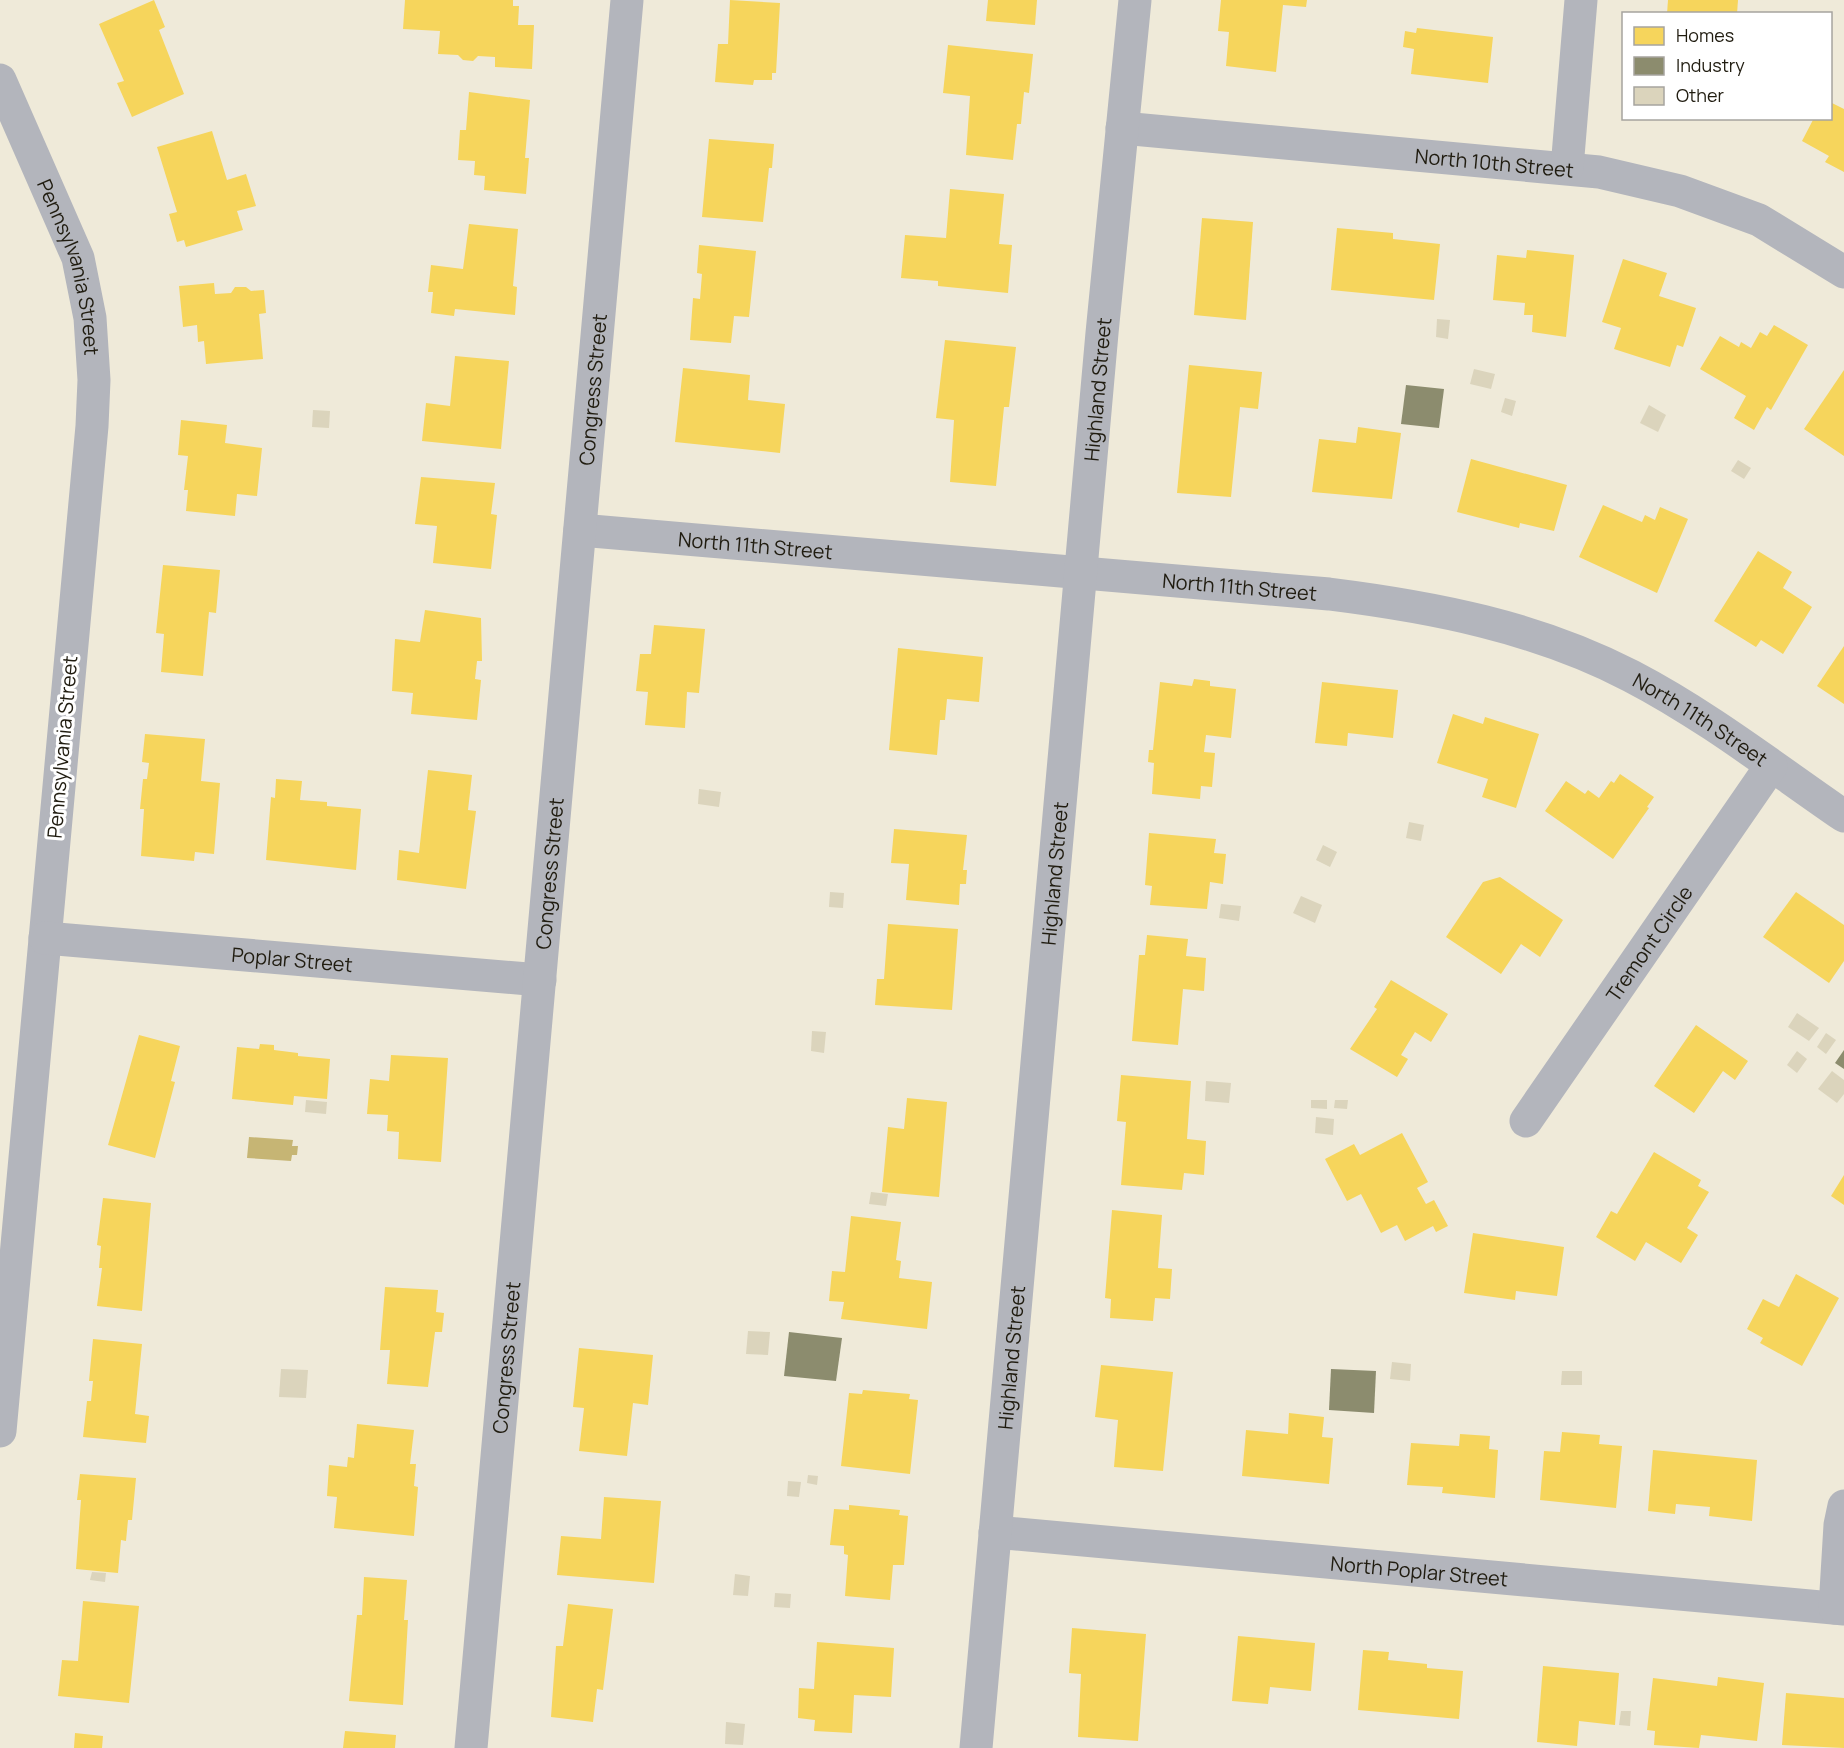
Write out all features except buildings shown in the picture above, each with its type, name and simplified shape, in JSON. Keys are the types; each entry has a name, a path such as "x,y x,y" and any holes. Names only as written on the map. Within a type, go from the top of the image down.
{"street":[{"name":"Congress Street","path":"471,1748 627,0"},
{"name":"Highland Street","path":"976,1748 1081,572 1135,0"},
{"path":"1567,168 1581,0"},
{"name":"Pennsylvania Street","path":"0,80 78,258 90,318 94,380 92,426 0,1431"},
{"name":"North 10th Street","path":"1122,128 1599,172 1680,190 1759,220 1844,272"},
{"name":"North 11th Street","path":"580,530 1329,594 1399,603 1500,625 1558,644 1630,676 1699,715 1844,816"},
{"name":"Tremont Circle","path":"1526,1121 1771,766"},
{"name":"Poplar Street","path":"45,938 540,980"},
{"path":"1840,1609 1840,1526 1844,1506"},
{"name":"North Poplar Street","path":"995,1532 1840,1609"}],"shaded area":[{"path":"249,1137 293,1140 292,1146 298,1146 297,1155 292,1155 291,1161 247,1158"}]}
